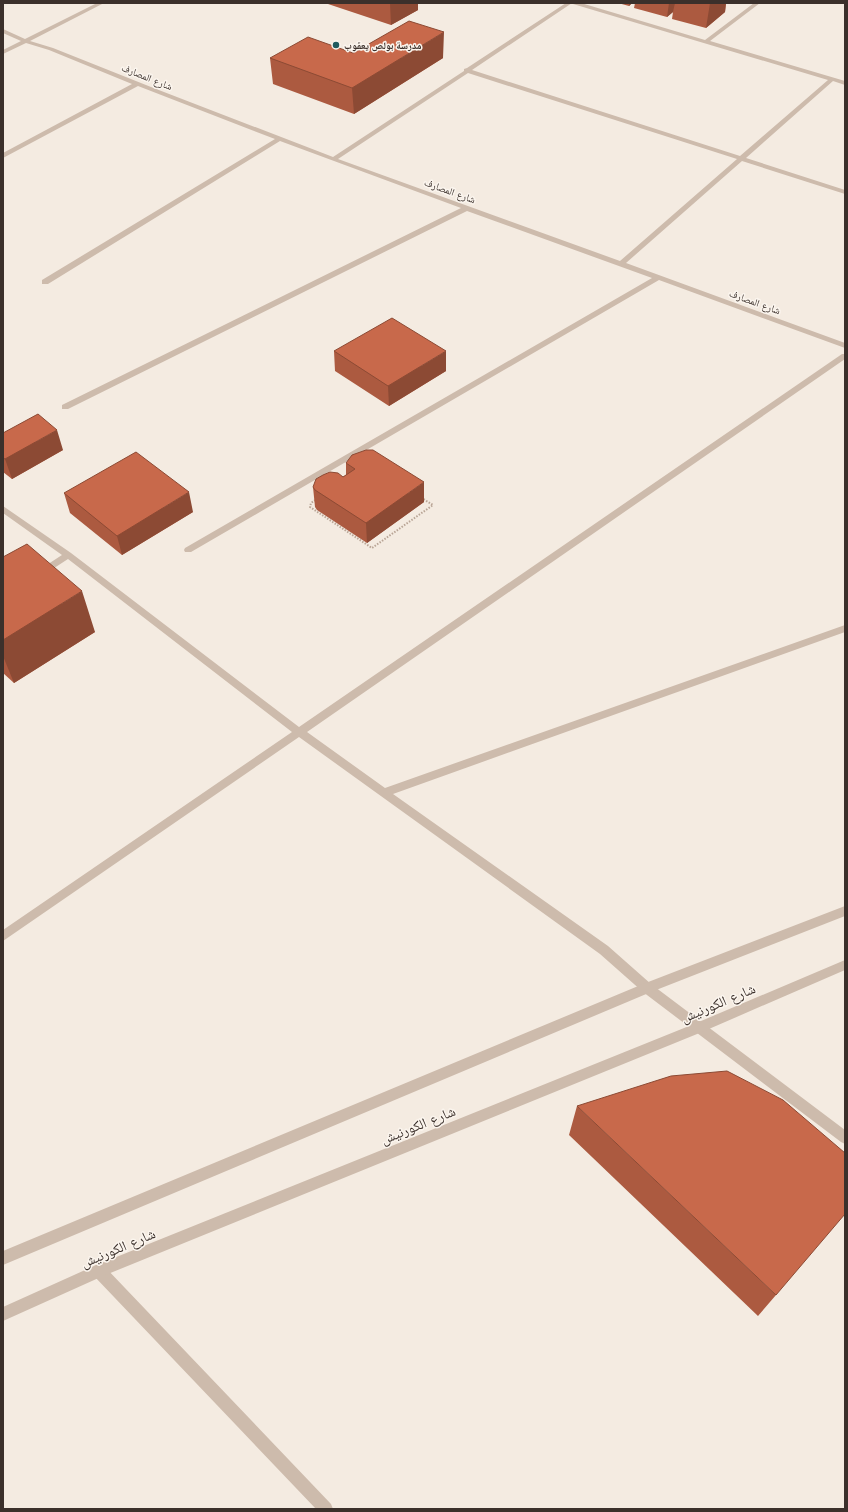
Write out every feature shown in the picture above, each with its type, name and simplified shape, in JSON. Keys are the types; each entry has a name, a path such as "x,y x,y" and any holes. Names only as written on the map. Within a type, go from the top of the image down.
{"street":[{"path":"4,50 26,41 101,3"},
{"path":"334,159 466,70 570,3"},
{"path":"575,3 845,83"},
{"path":"706,42 757,3"},
{"name":"شارع المصارف","path":"3,31 278,140 660,277 845,346"},
{"name":"شارع المصارف","path":"29,49 51,49"},
{"path":"4,50 22,50"},
{"path":"466,70 845,192"},
{"path":"621,264 832,79"},
{"path":"3,156 137,84"},
{"path":"45,282 278,140"},
{"path":"65,407 467,208"},
{"path":"188,550 660,277"},
{"path":"3,936 845,356"},
{"path":"3,509 68,555 299,732 604,950 647,988 698,1028 845,1138"},
{"path":"35,576 68,555"},
{"path":"383,793 845,628"},
{"path":"3,1258 647,988 845,911"},
{"name":"شارع الكورنيش","path":"3,1314 99,1271 698,1028 845,965"},
{"path":"99,1271 326,1509"}],"path":[{"path":"370,466 433,505 372,548 310,507 311,503 333,488 344,493 350,489 343,484 345,480 362,468 370,466"}],"building":[{"path":"409,21 444,32 352,88 270,58 308,37 353,53"},
{"path":"392,318 446,351 388,386 334,351"},
{"path":"38,414 57,430 5,459 3,458 3,433"},
{"path":"366,450 373,450 424,482 366,523 315,490 313,487 316,479 330,472 338,473 343,477 355,469 346,463 352,455"},
{"path":"136,452 189,492 117,536 64,493"},
{"path":"27,544 82,591 3,640 3,557"},
{"path":"727,1071 783,1100 845,1153 845,1214 776,1295 577,1106 671,1076"}],"place":[{"name":"مدرسة بولص يعقوب","path":"336,45"}]}
